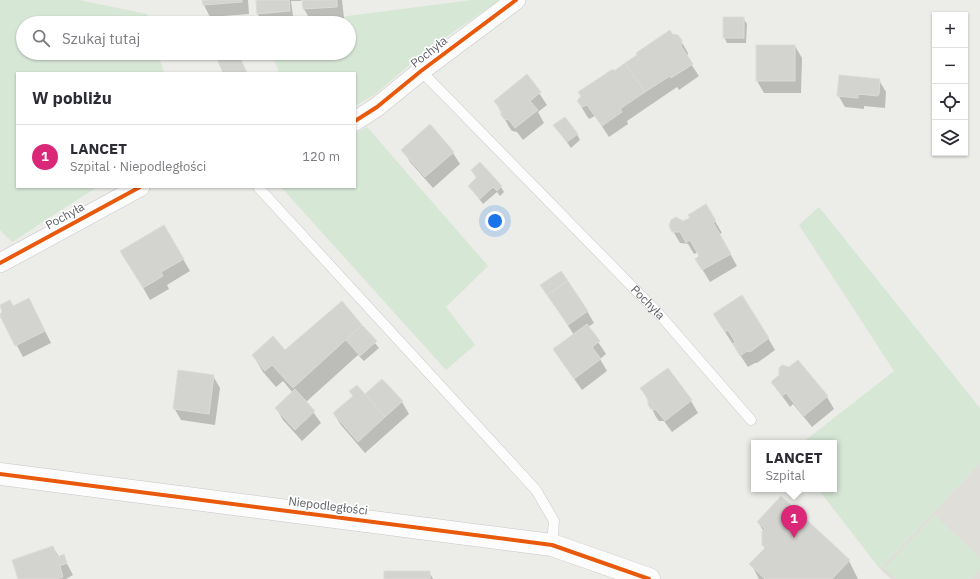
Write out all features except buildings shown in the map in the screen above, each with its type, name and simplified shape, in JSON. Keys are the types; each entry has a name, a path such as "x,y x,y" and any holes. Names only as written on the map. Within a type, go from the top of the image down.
{"street":[{"name":"Pochyła","path":"356,119 377,107 421,71 516,0"},
{"name":"Pochyła","path":"0,263 138,188"},
{"name":"Niepodległości","path":"0,474 552,545 650,579"}],"lane":[{"name":"Pochyła","path":"421,71 660,316 751,420"},
{"path":"259,188 536,490 554,521 552,545"}],"shaded area":[{"path":"980,463 980,579 891,579 880,569"}],"green space":[{"path":"0,0 79,0 147,14 148,16 16,16 16,60 160,60 164,72 16,72 16,188 95,188 12,242 0,230"},
{"path":"472,0 500,0 427,50 374,95 356,105 356,72 279,72 274,60 356,60 356,16 347,16"},
{"path":"367,127 488,266 446,307 475,345 446,370 282,188 356,188 356,132"},
{"path":"819,207 980,408 980,463 880,569 820,492 837,492 837,440 806,440 894,371 799,225"},
{"path":"935,515 980,558 980,570 972,579 896,579 884,568"}],"cycle path":[{"path":"356,120 377,107 421,71 516,0"},
{"path":"0,263 138,188"},
{"path":"0,474 552,545 649,579"}],"place":[{"name":"LANCET","path":"794,538"}]}
